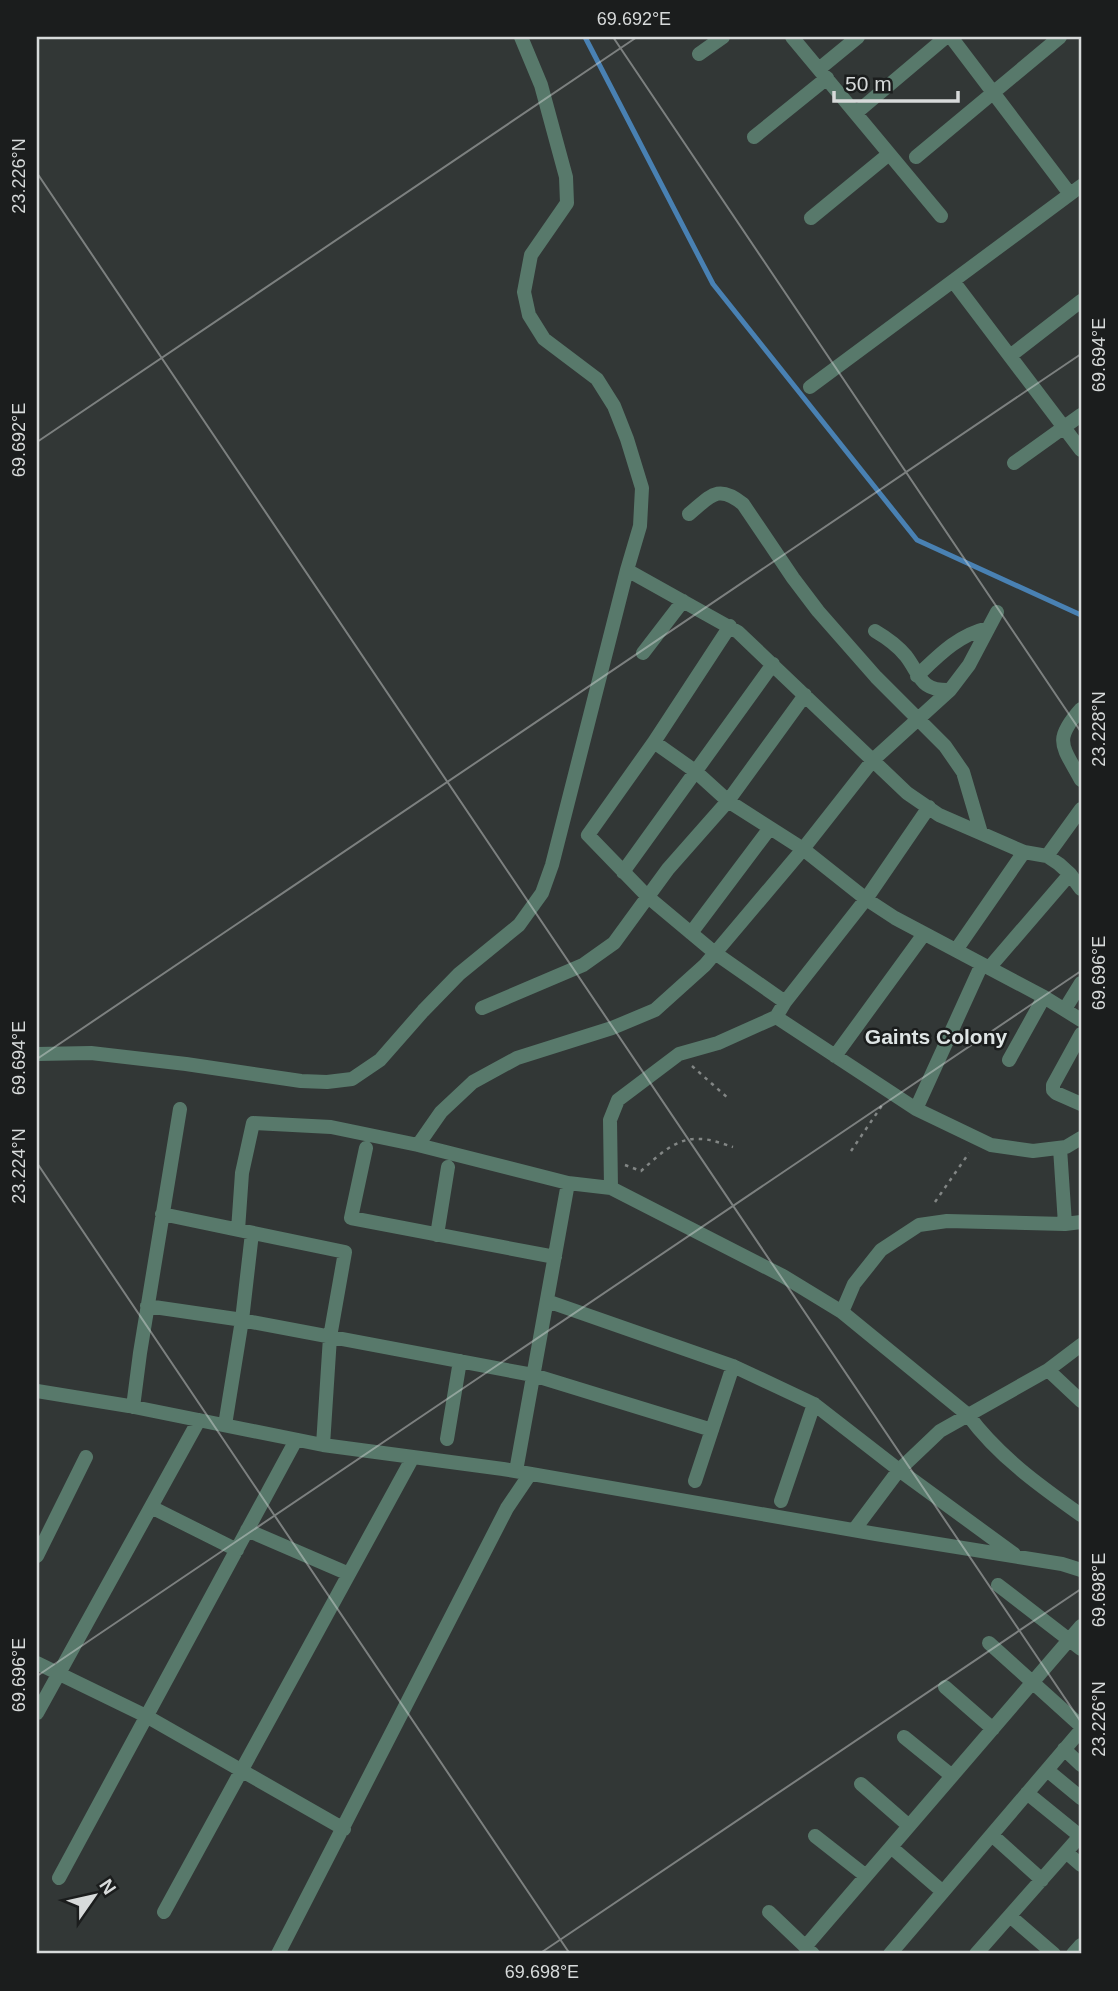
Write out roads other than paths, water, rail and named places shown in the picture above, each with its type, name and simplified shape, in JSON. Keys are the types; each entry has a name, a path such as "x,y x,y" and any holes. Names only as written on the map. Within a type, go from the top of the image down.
{"street":[{"path":"37,1054 91,1053 301,1081 327,1083 352,1079 380,1060 423,1010 459,974 519,925 542,893 552,865 640,526 642,488 614,406 597,379 544,339 529,315 524,292 531,255 567,203 566,177 541,85 522,37"},
{"path":"699,54 723,37"},
{"path":"792,37 941,216"},
{"path":"754,137 858,37"},
{"path":"810,387 1076,190 949,37 856,113"},
{"path":"916,158 1060,37"},
{"path":"811,218 889,153"},
{"path":"953,281 1081,450"},
{"path":"1010,356 1081,301"},
{"path":"1014,463 1081,415"},
{"path":"689,514 715,493 724,492 743,504 818,611 876,677 945,746 963,772 981,833"},
{"path":"627,570 730,626 907,793 939,814 981,833 1024,852 1047,856 1070,874 1081,890"},
{"path":"643,653 683,601"},
{"path":"418,1145 441,1112 473,1082 517,1058 612,1028 655,1010 705,965 803,849 873,760 950,690 969,665 997,612"},
{"path":"730,626 654,742 588,835 648,897 715,953 785,1002"},
{"path":"917,676 958,639 988,628"},
{"path":"875,631 893,642 905,654 917,676 925,684 936,690 950,690"},
{"path":"623,872 773,664"},
{"path":"482,1008 583,965 614,943 668,869 728,801 805,695"},
{"path":"1081,709 1067,725 1062,737 1065,749 1081,780"},
{"path":"654,742 695,771 728,801 803,849 866,899 1081,1020"},
{"path":"611,1188 610,1119 618,1100 679,1054 718,1043 776,1017 866,899 929,807"},
{"path":"1047,856 1081,809"},
{"path":"691,933 770,828"},
{"path":"956,950 1024,852"},
{"path":"916,1109 986,966 1070,874"},
{"path":"835,1056 924,934"},
{"path":"1065,1009 1081,983"},
{"path":"1009,1059 1044,997"},
{"path":"776,1017 916,1109 991,1144 1033,1151 1066,1147 1081,1138"},
{"path":"1081,1034 1053,1085 1056,1093 1081,1104"},
{"path":"133,1406 180,1109"},
{"path":"225,1425 242,1320 245,1231 242,1173 253,1123 331,1127 418,1145 568,1184 611,1188 783,1276 842,1311 968,1415 1003,1457 1081,1515"},
{"path":"366,1148 351,1218 555,1257"},
{"path":"1060,1148 1065,1224"},
{"path":"437,1235 448,1167"},
{"path":"278,1954 344,1829 523,1472 533,1375 568,1184"},
{"path":"162,1214 345,1252 330,1337 323,1445"},
{"path":"842,1311 854,1284 881,1250 919,1225 947,1221 1065,1224 1081,1222"},
{"path":"547,1300 733,1366 814,1404 899,1470 1018,1556"},
{"path":"148,1306 242,1320 533,1375 712,1430"},
{"path":"854,1530 899,1470 940,1431 1048,1370 1081,1345"},
{"path":"447,1440 460,1361"},
{"path":"695,1481 733,1366"},
{"path":"1048,1370 1081,1401"},
{"path":"37,1391 133,1406 323,1445 523,1472 1018,1556 1081,1570"},
{"path":"781,1501 814,1404"},
{"path":"37,1713 200,1420"},
{"path":"59,1878 296,1440"},
{"path":"37,1556 86,1457"},
{"path":"164,1912 413,1457"},
{"path":"151,1507 236,1550"},
{"path":"247,1530 349,1574"},
{"path":"998,1585 1076,1644"},
{"path":"769,1912 809,1951 866,1876 1032,1683 1076,1644 1081,1626"},
{"path":"890,1954 1081,1728 989,1643"},
{"path":"37,1663 146,1716 344,1829"},
{"path":"945,1688 993,1729"},
{"path":"904,1737 952,1776"},
{"path":"1064,1749 1081,1765"},
{"path":"1047,1770 1081,1798"},
{"path":"861,1784 909,1826"},
{"path":"976,1954 1081,1836 1027,1793"},
{"path":"992,1835 1042,1880"},
{"path":"815,1836 866,1876"},
{"path":"891,1847 943,1892"},
{"path":"1066,1852 1081,1865"},
{"path":"1010,1916 1054,1954"},
{"path":"1073,1954 1081,1945"}],"waterway":[{"path":"585,37 713,284 917,540 1081,615"}],"district":[{"name":"Gaints Colony","path":"936,1036"}]}
